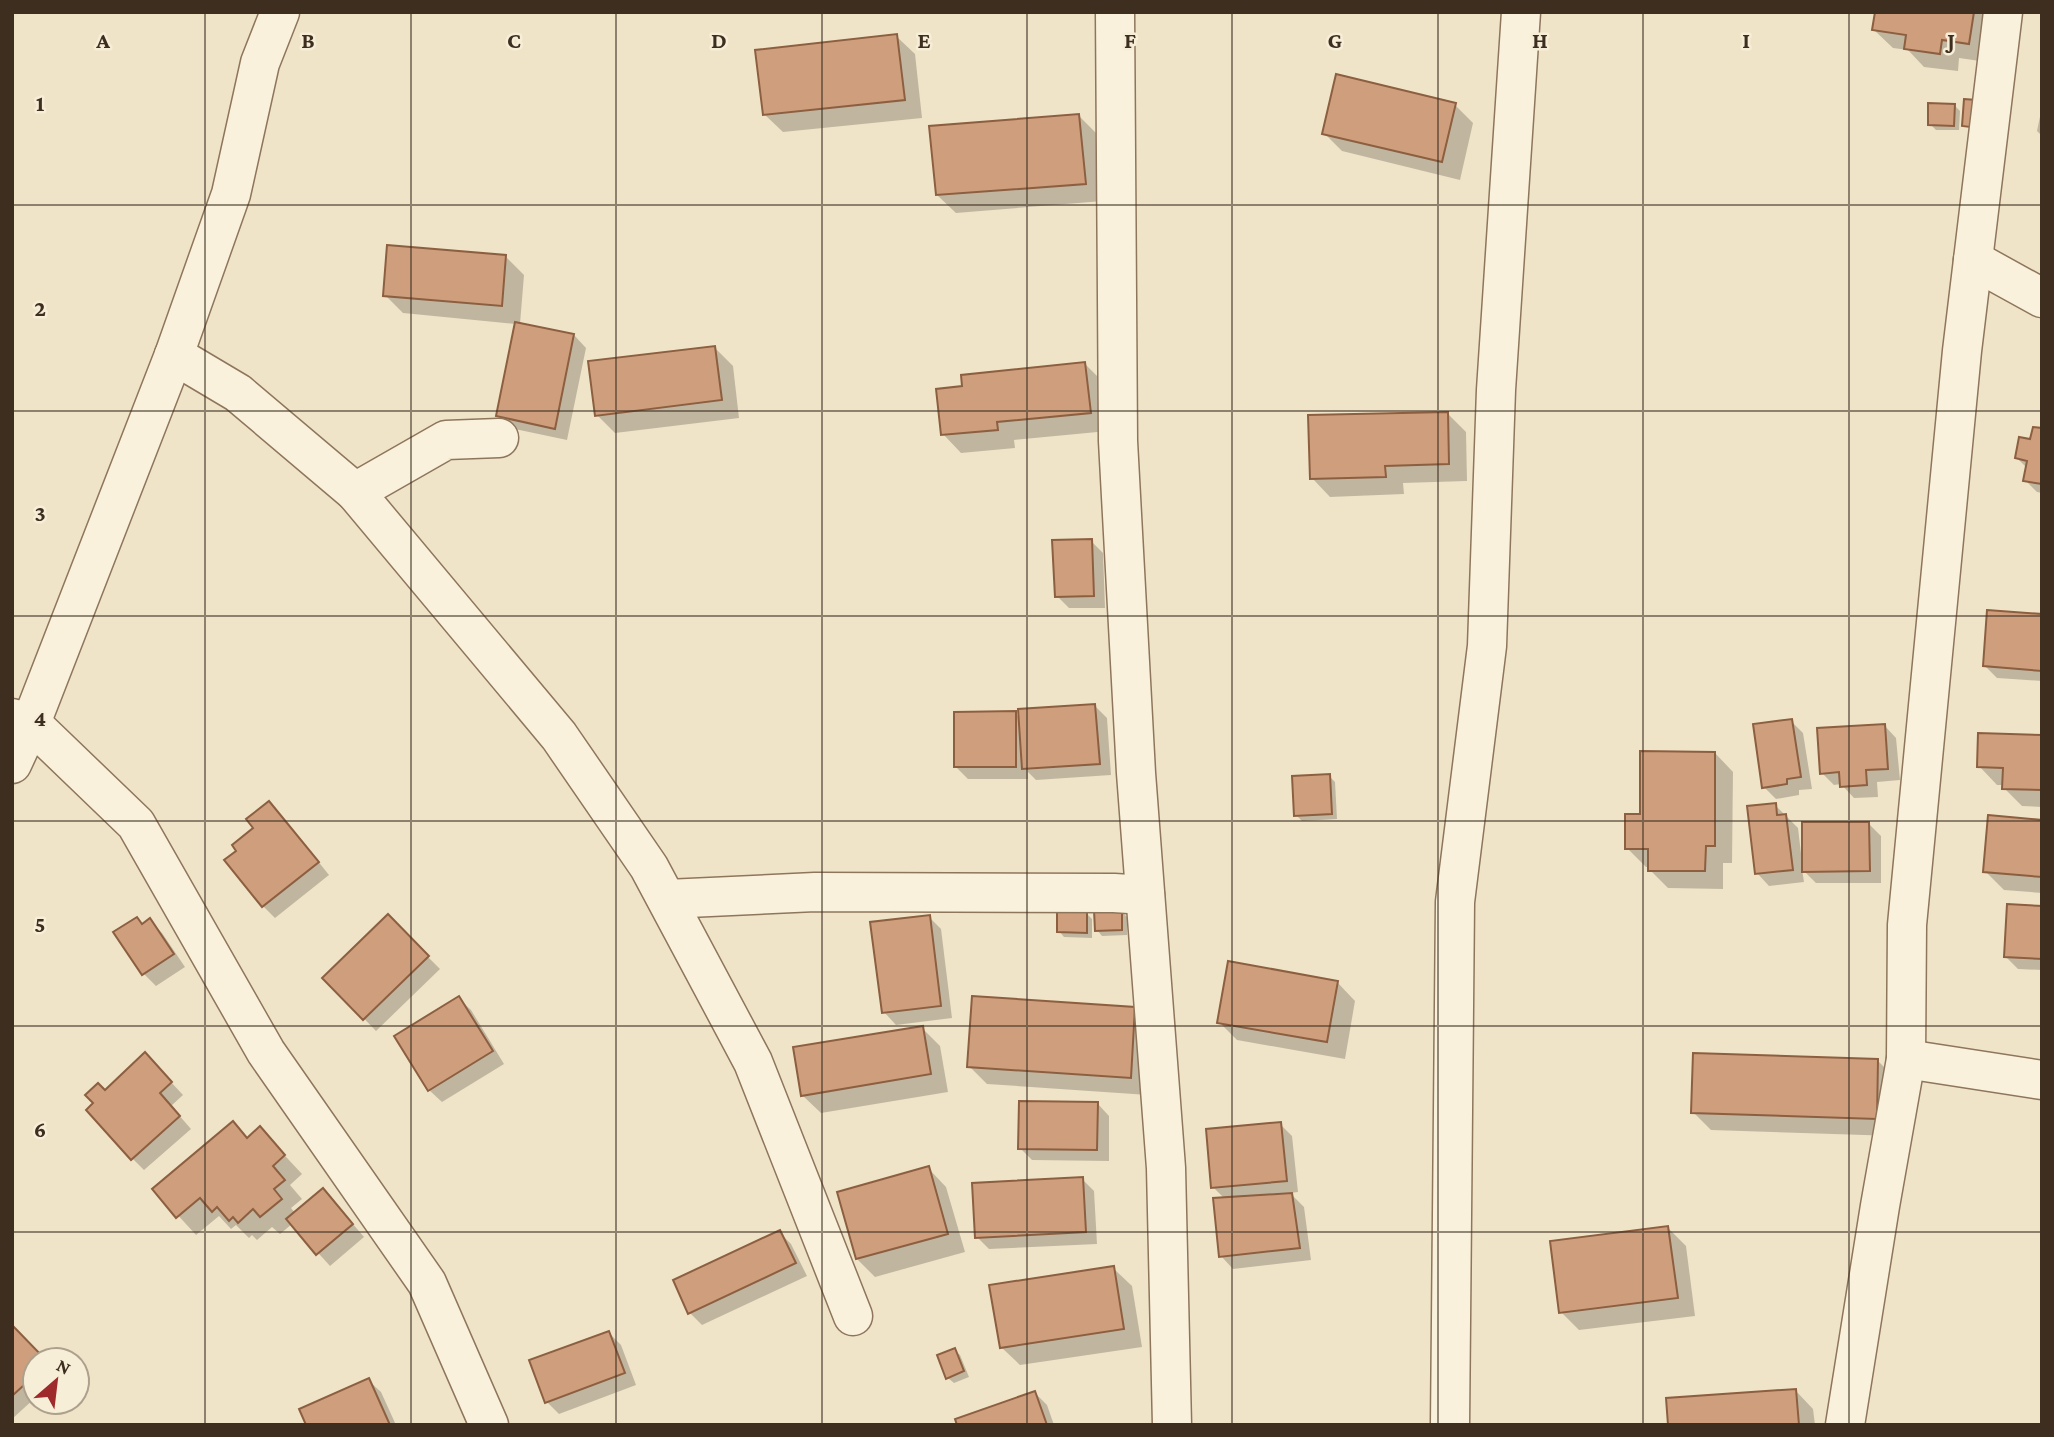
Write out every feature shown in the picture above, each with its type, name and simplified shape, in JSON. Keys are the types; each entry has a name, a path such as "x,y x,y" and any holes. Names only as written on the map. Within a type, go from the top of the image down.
{"street":[{"path":"12,764 22,720 174,355 231,194 260,63 280,12"},
{"path":"1115,12 1118,441 1136,774 1166,1168 1172,1425"},
{"path":"1450,1425 1455,902 1487,646 1496,390 1521,12"},
{"path":"1845,1425 1906,1059 1907,925 1962,351 2003,12"},
{"path":"1973,260 2042,298"},
{"path":"174,355 239,393 355,492 559,736 649,867 752,1062 853,1316"},
{"path":"355,492 446,440 499,438"},
{"path":"22,720 136,824 266,1052 427,1283 489,1425"},
{"path":"667,900 815,892 1145,895"},
{"path":"1906,1059 2042,1080"}],"building":[{"path":"1875,12 1974,12 1969,44 1942,40 1940,54 1904,49 1906,35 1872,30"},
{"path":"897,34 905,100 763,115 755,50"},
{"path":"1336,74 1456,103 1442,162 1322,134"},
{"path":"1964,99 1989,101 1986,129 1962,126"},
{"path":"1928,103 1955,104 1954,126 1928,125"},
{"path":"1079,114 1086,184 936,195 929,126"},
{"path":"387,245 506,255 502,306 383,296"},
{"path":"515,322 574,334 555,429 496,416"},
{"path":"715,346 722,400 595,416 588,361"},
{"path":"1085,362 1091,413 997,422 998,430 941,435 936,389 962,386 961,375"},
{"path":"1448,412 1449,464 1385,466 1386,477 1310,479 1308,415"},
{"path":"2033,427 2042,428 2042,484 2023,481 2027,461 2015,458 2019,437 2030,439"},
{"path":"1092,539 1094,596 1055,597 1052,540"},
{"path":"1987,610 2042,614 2042,671 1983,666"},
{"path":"1095,704 1100,764 1022,769 1018,709"},
{"path":"1016,711 1016,767 954,767 954,712"},
{"path":"1792,719 1801,777 1787,779 1787,784 1762,788 1753,724"},
{"path":"1885,724 1888,769 1866,770 1867,785 1840,787 1839,772 1820,774 1817,728"},
{"path":"1978,733 2042,735 2042,790 2002,789 2003,768 1977,767"},
{"path":"1640,751 1715,752 1715,846 1706,846 1705,871 1648,871 1648,849 1625,849 1625,814 1640,814"},
{"path":"1330,774 1332,814 1294,816 1292,776"},
{"path":"269,801 319,862 262,907 224,860 236,851 232,845 253,828 246,819"},
{"path":"1776,803 1777,815 1786,814 1793,870 1755,874 1747,806"},
{"path":"1988,815 2042,820 2042,877 1983,872"},
{"path":"1802,822 1869,822 1870,871 1802,872"},
{"path":"2007,904 2042,906 2042,959 2004,957"},
{"path":"1122,909 1122,930 1095,931 1094,910"},
{"path":"1057,910 1087,911 1087,933 1057,932"},
{"path":"388,914 429,956 363,1020 322,978"},
{"path":"930,915 941,1006 882,1013 870,922"},
{"path":"137,917 142,924 150,918 174,954 142,975 113,932"},
{"path":"1228,961 1338,981 1327,1042 1217,1023"},
{"path":"459,996 493,1051 428,1091 394,1036"},
{"path":"972,996 1135,1007 1131,1078 967,1067"},
{"path":"923,1026 931,1074 801,1096 793,1047"},
{"path":"145,1052 172,1082 160,1093 180,1116 131,1160 86,1110 93,1103 85,1095 98,1083 105,1090"},
{"path":"1693,1053 1878,1059 1877,1119 1691,1113"},
{"path":"1019,1101 1098,1102 1097,1150 1018,1149"},
{"path":"233,1121 247,1138 260,1126 285,1155 273,1166 285,1180 274,1189 282,1199 260,1217 253,1209 238,1223 233,1217 229,1221 217,1207 212,1212 200,1198 176,1218 152,1189"},
{"path":"1281,1122 1287,1181 1211,1188 1206,1129"},
{"path":"929,1166 948,1234 856,1259 837,1192"},
{"path":"1083,1177 1086,1232 975,1238 972,1183"},
{"path":"323,1188 353,1224 316,1255 286,1219"},
{"path":"1292,1193 1300,1248 1219,1257 1213,1198"},
{"path":"1668,1226 1678,1298 1559,1313 1550,1241"},
{"path":"780,1230 796,1263 688,1314 673,1280"},
{"path":"1114,1266 1124,1329 1000,1348 989,1285"},
{"path":"12,1325 32,1346 21,1346 21,1388 12,1396"},
{"path":"609,1331 625,1373 545,1403 529,1360"},
{"path":"955,1348 964,1371 946,1379 937,1355"},
{"path":"369,1378 390,1425 306,1425 299,1409"},
{"path":"1796,1389 1799,1425 1668,1425 1666,1398"},
{"path":"1035,1391 1047,1425 957,1425 955,1419"}]}
